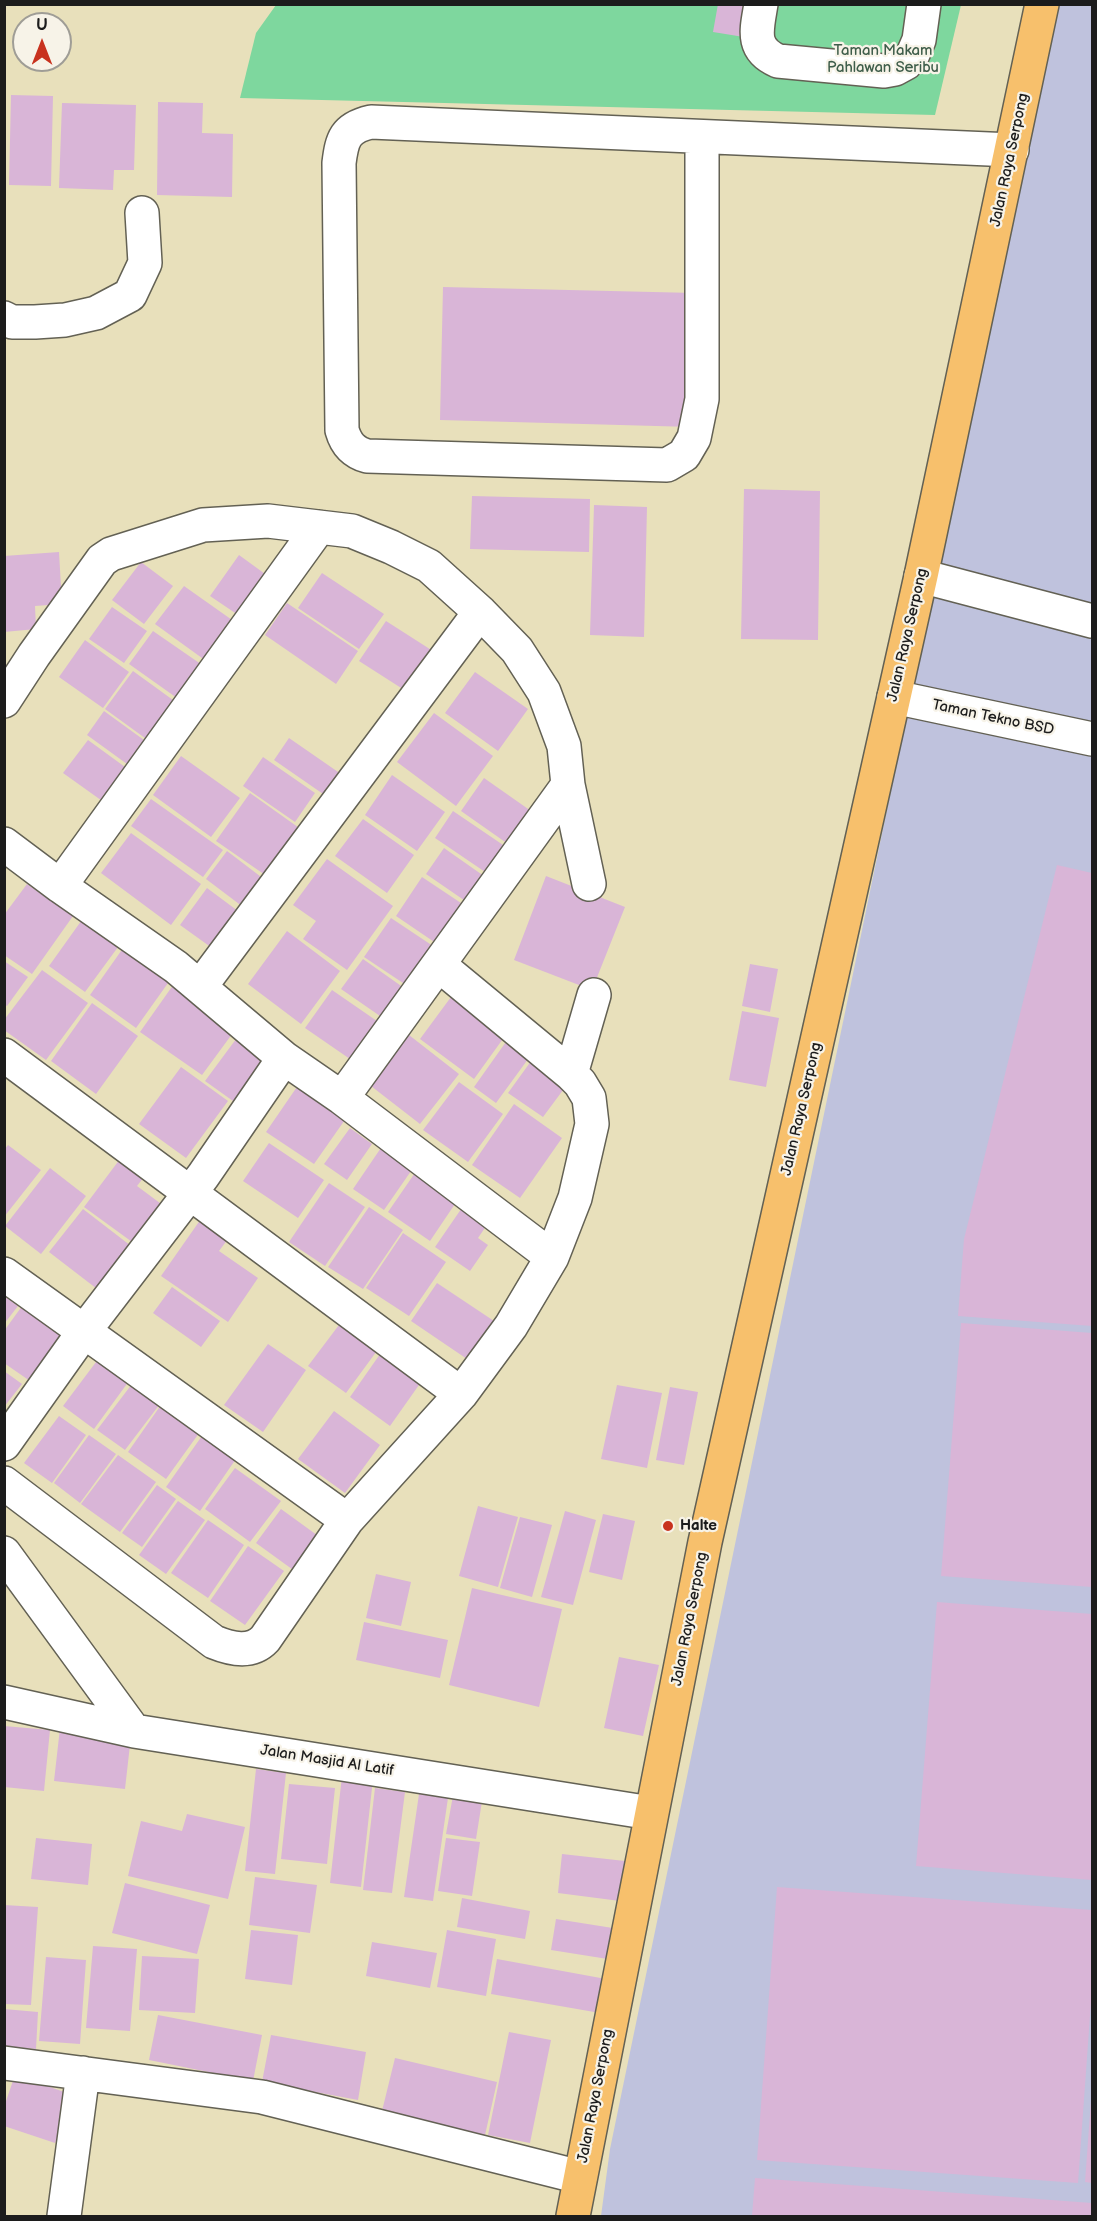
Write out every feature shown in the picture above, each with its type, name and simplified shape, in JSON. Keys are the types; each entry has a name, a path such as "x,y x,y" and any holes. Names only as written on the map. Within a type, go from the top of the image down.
{"main road":[{"name":"Jalan Raya Serpong","path":"573,2217 705,1542 921,576 1042,4"}],"street":[{"path":"761,4 757,33 761,50 770,57 778,61 884,71 895,69 906,63 913,54 919,40 924,4"},
{"path":"702,138 702,399 694,438 684,455 666,465 368,456 353,450 347,444 342,430 339,163 346,135 351,129 371,122 1012,150"},
{"path":"4,318 12,322 65,320 96,313 130,295 145,263 142,213"},
{"path":"4,701 19,656 102,560 111,554 203,525 268,521 352,531 429,566 480,612 517,650 544,692 564,746 568,785 589,884"},
{"path":"60,886 319,527"},
{"path":"921,576 1092,621"},
{"path":"200,987 480,612"},
{"name":"Taman Tekno BSD","path":"894,697 1092,739"},
{"path":"342,1098 568,785"},
{"path":"4,844 176,967 284,1058 342,1098 552,1257"},
{"path":"4,1483 214,1642 237,1649 259,1645 346,1520 461,1394 511,1326 552,1257 575,1197 592,1124 590,1098 571,1074 439,965"},
{"path":"571,1074 594,995"},
{"path":"4,1055 461,1394"},
{"path":"4,1444 85,1330 190,1192 284,1058"},
{"path":"4,1274 85,1330 346,1520"},
{"path":"4,1553 134,1731"},
{"name":"Jalan Masjid Al Latif","path":"4,1702 134,1731 651,1813"},
{"path":"4,2063 262,2097 580,2177"},
{"path":"64,2217 83,2073"}],"shaded area":[{"path":"1045,5 1092,5 1092,2216 601,2216 610,2149 922,640"}],"green space":[{"name":"Taman Makam Pahlawan Seribu","path":"276,5 961,5 935,115 240,98 256,33"}],"building":[{"path":"718,4 756,4 750,38 713,32"},
{"path":"11,95 53,96 51,186 9,185"},
{"path":"158,102 203,103 202,133 233,134 232,197 157,195"},
{"path":"62,103 136,105 134,170 114,170 113,190 59,188"},
{"path":"443,287 695,293 692,427 440,420"},
{"path":"744,489 820,491 818,640 741,639"},
{"path":"472,496 590,499 589,552 470,549"},
{"path":"594,505 647,507 644,637 590,635"},
{"path":"59,552 62,604 35,606 36,629 4,632 4,556"},
{"path":"239,555 272,579 244,619 210,596"},
{"path":"141,562 173,586 144,624 112,600"},
{"path":"322,573 384,614 359,649 298,608"},
{"path":"184,586 242,627 213,666 155,624"},
{"path":"287,603 358,651 336,684 265,635"},
{"path":"112,607 147,631 124,663 89,639"},
{"path":"386,621 436,653 409,693 359,661"},
{"path":"153,631 208,669 184,703 129,664"},
{"path":"85,640 129,672 103,708 59,677"},
{"path":"133,671 184,708 156,746 105,709"},
{"path":"475,672 528,709 498,751 445,713"},
{"path":"104,711 155,748 138,772 87,735"},
{"path":"434,713 493,756 456,806 397,762"},
{"path":"289,738 341,774 326,796 274,760"},
{"path":"88,740 136,775 112,808 63,773"},
{"path":"181,756 240,798 211,837 153,795"},
{"path":"263,757 315,793 295,822 243,786"},
{"path":"392,775 445,812 417,851 365,815"},
{"path":"484,778 531,811 508,844 461,811"},
{"path":"250,793 302,830 268,877 216,841"},
{"path":"151,799 223,850 203,877 131,826"},
{"path":"453,811 512,851 494,878 435,838"},
{"path":"363,819 414,855 387,893 335,856"},
{"path":"131,833 201,884 171,925 101,873"},
{"path":"444,848 491,881 474,907 426,874"},
{"path":"227,851 273,886 251,913 206,879"},
{"path":"327,859 393,906 347,970 303,939 316,921 293,905"},
{"path":"1057,865 1092,873 1092,1326 958,1316 964,1239"},
{"path":"546,876 625,907 592,990 514,960"},
{"path":"422,877 473,911 446,950 396,916"},
{"path":"27,884 73,916 32,974 4,955 4,915"},
{"path":"207,888 246,917 219,953 180,925"},
{"path":"84,917 121,943 85,992 49,966"},
{"path":"391,918 439,950 412,989 364,957"},
{"path":"287,931 340,971 301,1024 248,984"},
{"path":"126,944 173,976 136,1028 90,995"},
{"path":"363,959 414,995 393,1025 341,989"},
{"path":"4,961 28,977 7,1006 4,1004"},
{"path":"750,964 778,969 770,1012 742,1006"},
{"path":"42,970 88,1003 46,1060 4,1030 4,1020"},
{"path":"176,981 238,1026 202,1075 140,1032"},
{"path":"332,990 390,1030 363,1068 305,1028"},
{"path":"451,997 505,1036 474,1079 420,1039"},
{"path":"92,1003 138,1036 96,1094 51,1061"},
{"path":"742,1011 779,1018 766,1087 729,1080"},
{"path":"242,1031 277,1056 240,1106 205,1081"},
{"path":"409,1035 459,1074 420,1124 371,1086"},
{"path":"508,1039 531,1055 496,1103 474,1087"},
{"path":"534,1057 569,1082 543,1117 508,1093"},
{"path":"181,1067 228,1101 186,1158 139,1124"},
{"path":"301,1081 349,1114 314,1164 266,1132"},
{"path":"459,1082 503,1114 468,1162 423,1130"},
{"path":"514,1104 562,1138 520,1198 472,1165"},
{"path":"350,1128 372,1144 347,1180 324,1164"},
{"path":"387,1139 418,1161 384,1210 353,1189"},
{"path":"269,1143 324,1180 298,1218 243,1181"},
{"path":"8,1145 41,1170 4,1217 4,1150"},
{"path":"123,1155 147,1173 137,1186 168,1209 139,1247 84,1207"},
{"path":"50,1168 86,1196 41,1254 5,1226"},
{"path":"417,1170 459,1198 430,1241 388,1212"},
{"path":"329,1183 365,1207 325,1266 289,1242"},
{"path":"468,1199 493,1216 478,1238 488,1245 470,1271 435,1247"},
{"path":"369,1207 403,1230 363,1289 328,1267"},
{"path":"83,1209 135,1249 101,1292 49,1252"},
{"path":"203,1216 231,1235 219,1251 258,1278 228,1322 161,1276"},
{"path":"403,1233 446,1262 409,1316 366,1288"},
{"path":"437,1283 494,1321 467,1359 411,1321"},
{"path":"172,1287 220,1321 201,1347 153,1313"},
{"path":"4,1296 18,1306 4,1324"},
{"path":"25,1302 65,1331 30,1381 4,1363 4,1331"},
{"path":"345,1317 382,1344 346,1393 308,1366"},
{"path":"961,1323 1092,1333 1092,1587 941,1576"},
{"path":"268,1344 306,1370 263,1432 224,1405"},
{"path":"385,1347 426,1375 390,1426 350,1397"},
{"path":"99,1358 129,1381 94,1429 63,1406"},
{"path":"4,1371 22,1384 4,1407"},
{"path":"135,1380 163,1400 125,1450 97,1430"},
{"path":"617,1385 662,1393 647,1468 601,1459"},
{"path":"670,1387 698,1392 684,1465 656,1460"},
{"path":"163,1402 202,1429 166,1479 128,1452"},
{"path":"334,1411 380,1445 345,1493 298,1459"},
{"path":"59,1416 86,1435 52,1483 24,1463"},
{"path":"204,1433 238,1456 200,1511 166,1487"},
{"path":"89,1435 116,1454 80,1503 54,1483"},
{"path":"118,1455 156,1482 120,1532 81,1504"},
{"path":"235,1468 281,1501 250,1542 205,1509"},
{"path":"157,1485 176,1499 142,1547 122,1533"},
{"path":"178,1501 205,1520 166,1574 139,1555"},
{"path":"478,1506 518,1517 498,1587 459,1576"},
{"path":"281,1509 321,1538 296,1572 256,1543"},
{"path":"565,1511 596,1520 573,1605 541,1597"},
{"path":"603,1514 635,1521 622,1580 589,1572"},
{"path":"520,1517 552,1525 532,1597 500,1588"},
{"path":"208,1520 244,1545 208,1598 171,1573"},
{"path":"248,1546 284,1571 245,1625 210,1601"},
{"path":"376,1574 411,1582 401,1626 366,1618"},
{"path":"472,1588 562,1609 539,1707 449,1685"},
{"path":"937,1602 1092,1614 1092,1880 916,1866"},
{"path":"364,1622 448,1640 440,1678 356,1660"},
{"path":"619,1657 659,1665 643,1736 604,1728"},
{"path":"4,1726 50,1730 44,1791 4,1787"},
{"path":"60,1728 131,1736 125,1789 54,1781"},
{"path":"343,1767 374,1770 361,1887 330,1883"},
{"path":"256,1769 286,1773 275,1874 245,1871"},
{"path":"289,1784 335,1788 327,1864 281,1859"},
{"path":"375,1788 405,1792 392,1893 363,1890"},
{"path":"454,1790 483,1795 476,1839 446,1834"},
{"path":"419,1794 448,1798 433,1901 404,1897"},
{"path":"187,1814 245,1827 228,1899 128,1876 141,1821 182,1831"},
{"path":"36,1838 92,1844 88,1885 31,1879"},
{"path":"446,1838 480,1842 472,1896 438,1891"},
{"path":"562,1854 625,1861 620,1901 558,1893"},
{"path":"255,1877 317,1885 310,1933 249,1925"},
{"path":"125,1883 210,1905 197,1954 112,1933"},
{"path":"777,1887 1092,1910 1092,1988 1078,2183 757,2160"},
{"path":"462,1898 530,1911 525,1939 457,1927"},
{"path":"4,1905 38,1907 31,2005 4,2004"},
{"path":"556,1919 619,1929 614,1960 551,1950"},
{"path":"251,1930 298,1935 292,1985 245,1979"},
{"path":"447,1930 496,1939 486,1996 437,1987"},
{"path":"372,1942 437,1953 430,1988 366,1976"},
{"path":"93,1946 137,1949 130,2031 86,2028"},
{"path":"142,1956 199,1959 195,2013 139,2010"},
{"path":"46,1957 86,1960 80,2044 39,2041"},
{"path":"497,1959 606,1979 600,2013 491,1994"},
{"path":"4,2009 38,2012 36,2049 4,2046"},
{"path":"158,2015 262,2035 253,2081 149,2060"},
{"path":"509,2032 551,2040 530,2143 488,2135"},
{"path":"271,2035 366,2052 358,2100 262,2082"},
{"path":"395,2058 497,2082 485,2135 382,2111"},
{"path":"15,2075 73,2095 55,2143 4,2126 4,2107"},
{"path":"1092,2100 1092,2183 1085,2182"},
{"path":"755,2178 1092,2203 1092,2216 752,2216"}],"place":[{"name":"Halte","path":"668,1526"}]}
